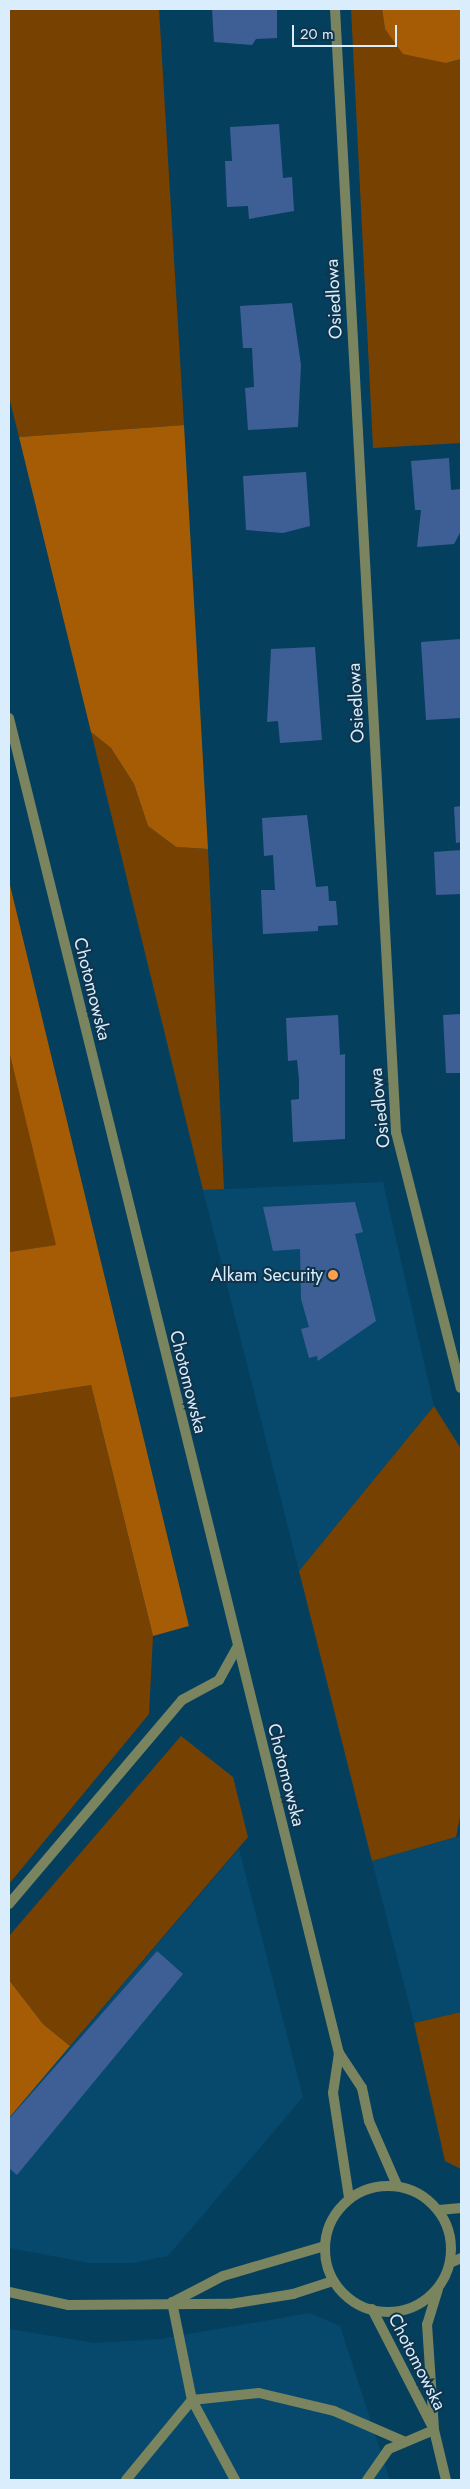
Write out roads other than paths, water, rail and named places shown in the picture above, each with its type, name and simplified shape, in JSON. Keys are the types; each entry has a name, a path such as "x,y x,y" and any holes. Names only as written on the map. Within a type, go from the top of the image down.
{"street":[{"name":"Osiedlowa","path":"335,9 396,1132 461,1388"},
{"name":"Chotomowska","path":"9,718 237,1648 339,2053 362,2088 369,2121 397,2186"},
{"path":"9,1904 182,1700 219,1680 237,1648"},
{"name":"Chotomowska","path":"339,2053 333,2093 349,2198"},
{"path":"397,2186 420,2194 439,2210 448,2226 450,2263 438,2289 421,2304 400,2311 372,2310 356,2304 333,2281 325,2246 332,2217 349,2198 371,2187 397,2186"},
{"path":"439,2210 461,2208"},
{"path":"172,2302 223,2276 325,2246"},
{"path":"450,2263 461,2258"},
{"path":"9,2292 68,2305 172,2302 230,2304 293,2294 333,2281"},
{"name":"Chotomowska","path":"438,2289 428,2324 434,2430 446,2480"},
{"path":"172,2302 192,2400 235,2480"},
{"name":"Chotomowska","path":"372,2310 434,2430"},
{"path":"126,2480 192,2400 259,2393 334,2412 403,2440"},
{"path":"367,2480 388,2449 403,2440 434,2430"}],"place":[{"name":"Alkam Security","path":"333,1275"}]}
